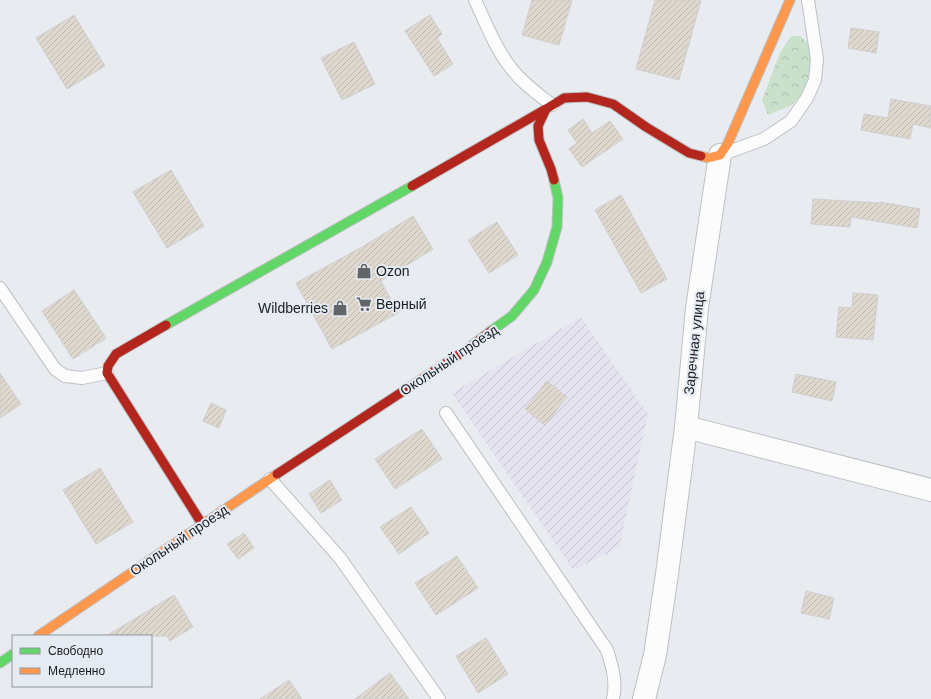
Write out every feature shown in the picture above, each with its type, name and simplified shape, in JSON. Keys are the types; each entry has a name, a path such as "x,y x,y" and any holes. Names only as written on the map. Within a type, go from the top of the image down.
{"street":[{"name":"Заречная улица","path":"644,699 655,655 686,427 697,308 720,155 728,143 790,0"},
{"path":"202,524 107,374 108,366 116,354 564,98 587,97 613,104 646,127 689,153 708,158 720,155"},
{"name":"Окольный проезд","path":"39,635 202,524 466,350 512,316 534,290 547,262 557,227 558,198 551,169 539,140 538,126 549,107"},
{"path":"686,427 931,490"},
{"path":"0,663 12,655"}],"lane":[{"path":"475,0 495,43 511,68 549,107"},
{"path":"720,155 764,139 791,121 807,98 815,80 817,58 808,0"},
{"path":"0,288 55,368 65,376 82,378 107,374"},
{"path":"446,413 607,650 614,674 615,692 613,699"},
{"path":"270,479 340,558 439,699"}],"shaded area":[{"path":"581,317 648,414 619,548 573,570 452,393"}],"green space":[{"path":"791,36 800,36 810,45 810,66 805,92 790,106 768,115 762,100 780,53"}],"building":[{"path":"532,0 572,0 559,45 522,35"},
{"path":"655,0 701,0 679,80 636,69"},
{"path":"74,15 105,66 67,89 36,38"},
{"path":"430,15 442,34 437,38 453,64 434,76 405,31"},
{"path":"851,28 879,32 876,53 848,48"},
{"path":"354,42 375,84 342,100 321,58"},
{"path":"891,99 931,106 931,128 913,124 910,139 861,130 864,114 888,118"},
{"path":"583,119 592,133 610,121 623,139 582,167 569,149 577,143 568,130"},
{"path":"171,170 204,226 167,248 133,192"},
{"path":"621,195 667,279 641,293 595,210"},
{"path":"813,199 880,202 920,209 917,228 851,217 850,227 811,224"},
{"path":"413,216 433,249 381,281 398,313 332,349 296,283 362,247"},
{"path":"497,222 518,255 489,273 468,240"},
{"path":"74,290 106,338 73,359 42,311"},
{"path":"853,293 878,295 873,340 836,337 839,307 852,308"},
{"path":"0,373 21,404 0,418"},
{"path":"796,374 836,382 832,401 792,392"},
{"path":"547,381 567,397 545,425 525,409"},
{"path":"211,403 226,410 219,428 203,421"},
{"path":"422,429 442,459 395,489 375,459"},
{"path":"100,468 133,522 96,544 63,490"},
{"path":"330,480 342,500 321,513 309,494"},
{"path":"411,507 429,533 399,554 380,527"},
{"path":"244,533 254,548 238,559 227,544"},
{"path":"457,556 478,588 436,615 415,583"},
{"path":"806,591 834,598 829,619 801,613"},
{"path":"174,595 193,627 170,641 167,636 108,635"},
{"path":"486,638 508,674 478,693 456,656"},
{"path":"390,673 409,699 355,699"},
{"path":"289,680 302,699 260,699"}],"traffic: fast":[{"path":"491,331 512,316 534,290 547,262 557,227 558,198 554,180"},
{"path":"166,325 412,186"},
{"path":"0,663 12,655"}],"traffic: slow":[{"path":"701,156 708,158 720,155 728,143 790,0"},
{"path":"39,635 277,474"}],"traffic: jam":[{"path":"554,180 539,140 538,126 546,109 564,98 587,97 613,104 646,127 689,153 701,156"},
{"path":"412,186 546,109"},
{"path":"166,325 116,354 108,366 107,373 202,524"},
{"path":"277,474 466,350 491,331"}],"place":[{"name":"Ozon","path":"364,271"},
{"name":"Верный","path":"364,304"},
{"name":"Wildberries","path":"340,308"}]}
